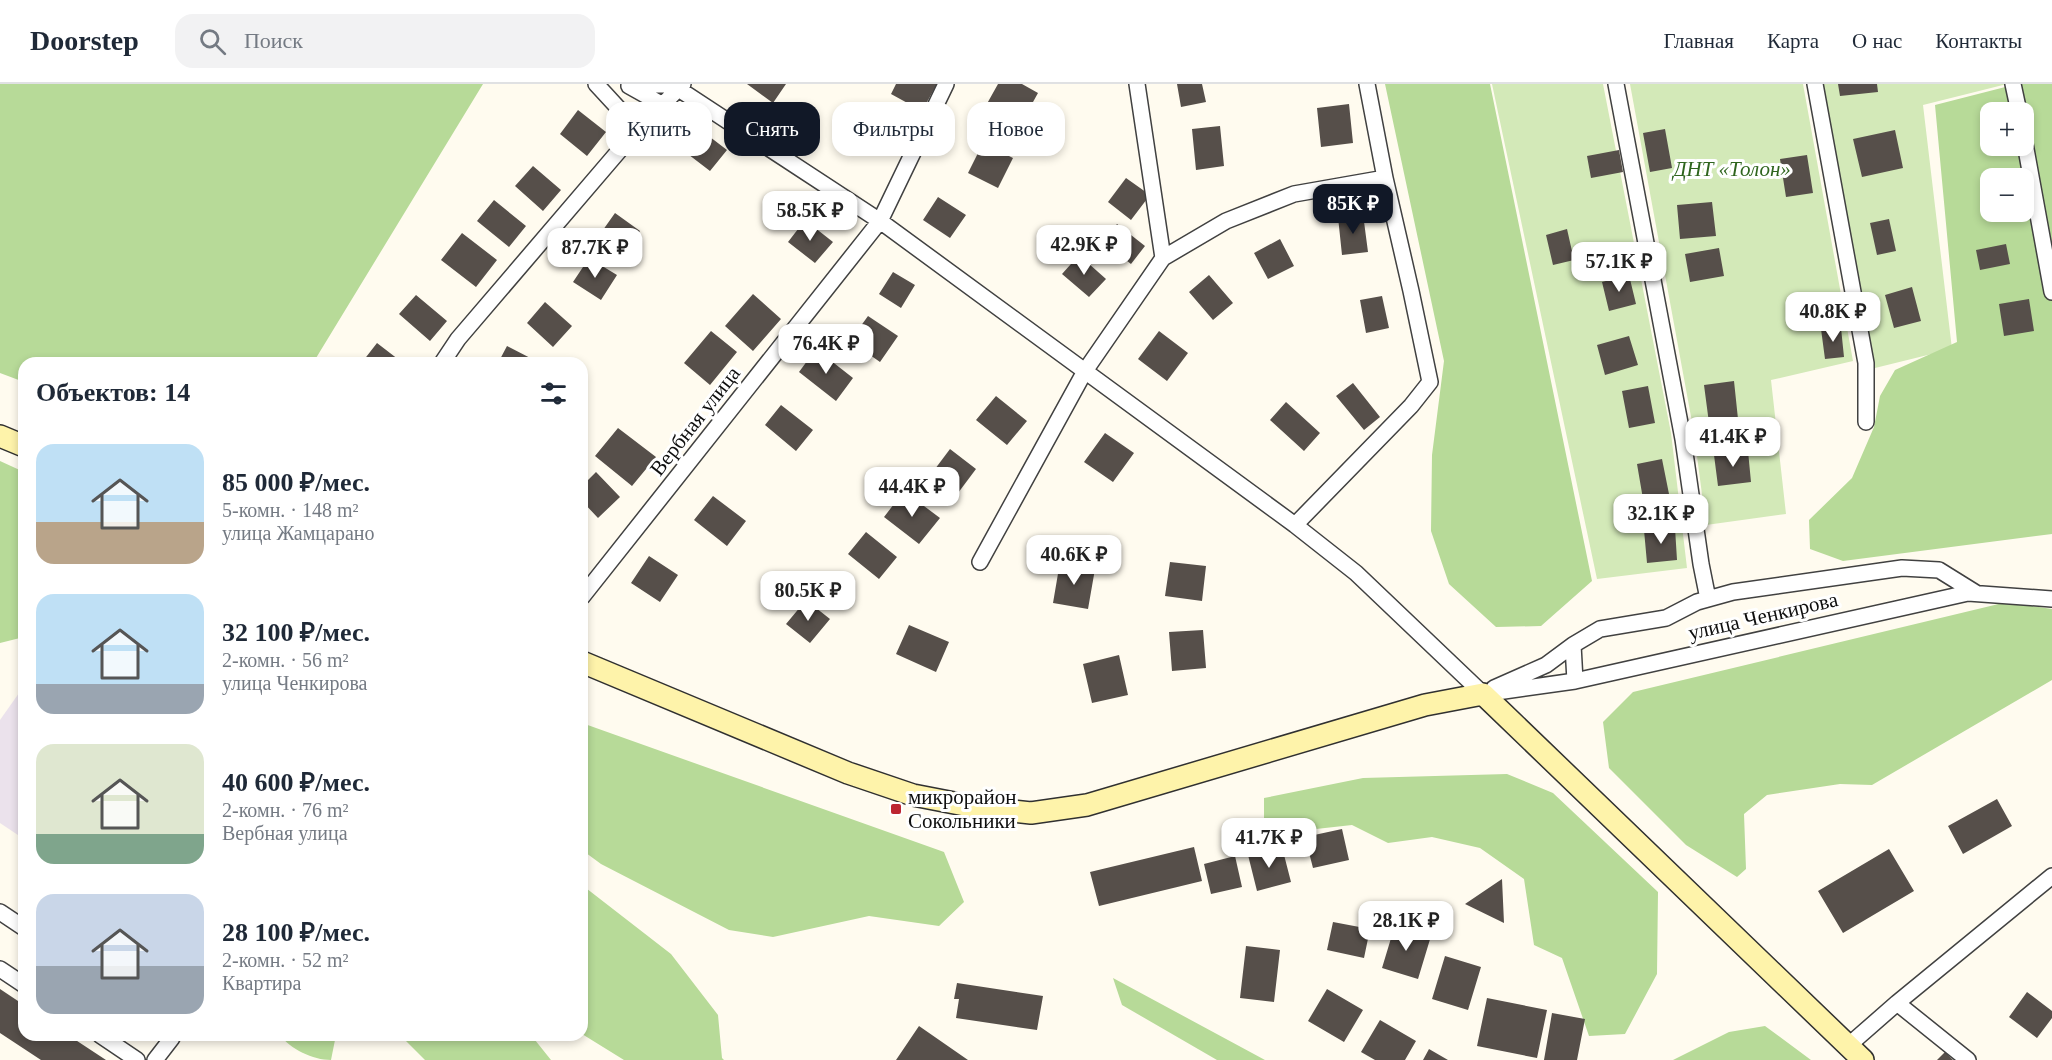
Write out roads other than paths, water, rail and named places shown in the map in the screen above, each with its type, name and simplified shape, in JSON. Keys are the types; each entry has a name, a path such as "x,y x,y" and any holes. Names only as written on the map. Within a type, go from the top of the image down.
{"street":[{"path":"596,84 613,102"},
{"path":"627,84 677,86 880,221 1295,525 1356,573 1856,1052 1897,1003 2052,876"},
{"path":"627,84 658,102"},
{"name":"Вербная улица","path":"588,589 880,221 946,84"},
{"path":"1137,84 1163,258"},
{"path":"1295,525 1411,406 1430,382 1412,291 1385,178 1367,84"},
{"path":"1616,84 1683,439 1708,599"},
{"path":"1815,84 1866,363 1866,422"},
{"path":"2013,84 2017,102"},
{"path":"665,102 677,86"},
{"path":"446,357 458,339 615,156"},
{"path":"2027,156 2052,292"},
{"path":"980,562 1085,371 1163,258 1226,221 1294,194 1385,178"},
{"path":"0,436 18,444"},
{"path":"588,665 848,773 913,795 975,807 1031,813 1087,805 1425,705 1483,694 1501,683 1546,665 1600,628 1666,618 1708,599 1733,592 1902,568 1939,570 1976,593"},
{"name":"улица Ченкирова","path":"1483,694 1575,681 1968,593 2052,599"},
{"path":"1573,645 1575,681"},
{"path":"0,912 18,924"},
{"path":"0,969 18,981"},
{"path":"1897,1003 1968,1060"},
{"path":"109,1041 137,1060"},
{"path":"155,1060 170,1041"}],"place":[{"name":"микрорайон Сокольники","path":"896,809"}],"park label":[{"name":"ДНТ «Толон»","path":"1732,169"}]}
